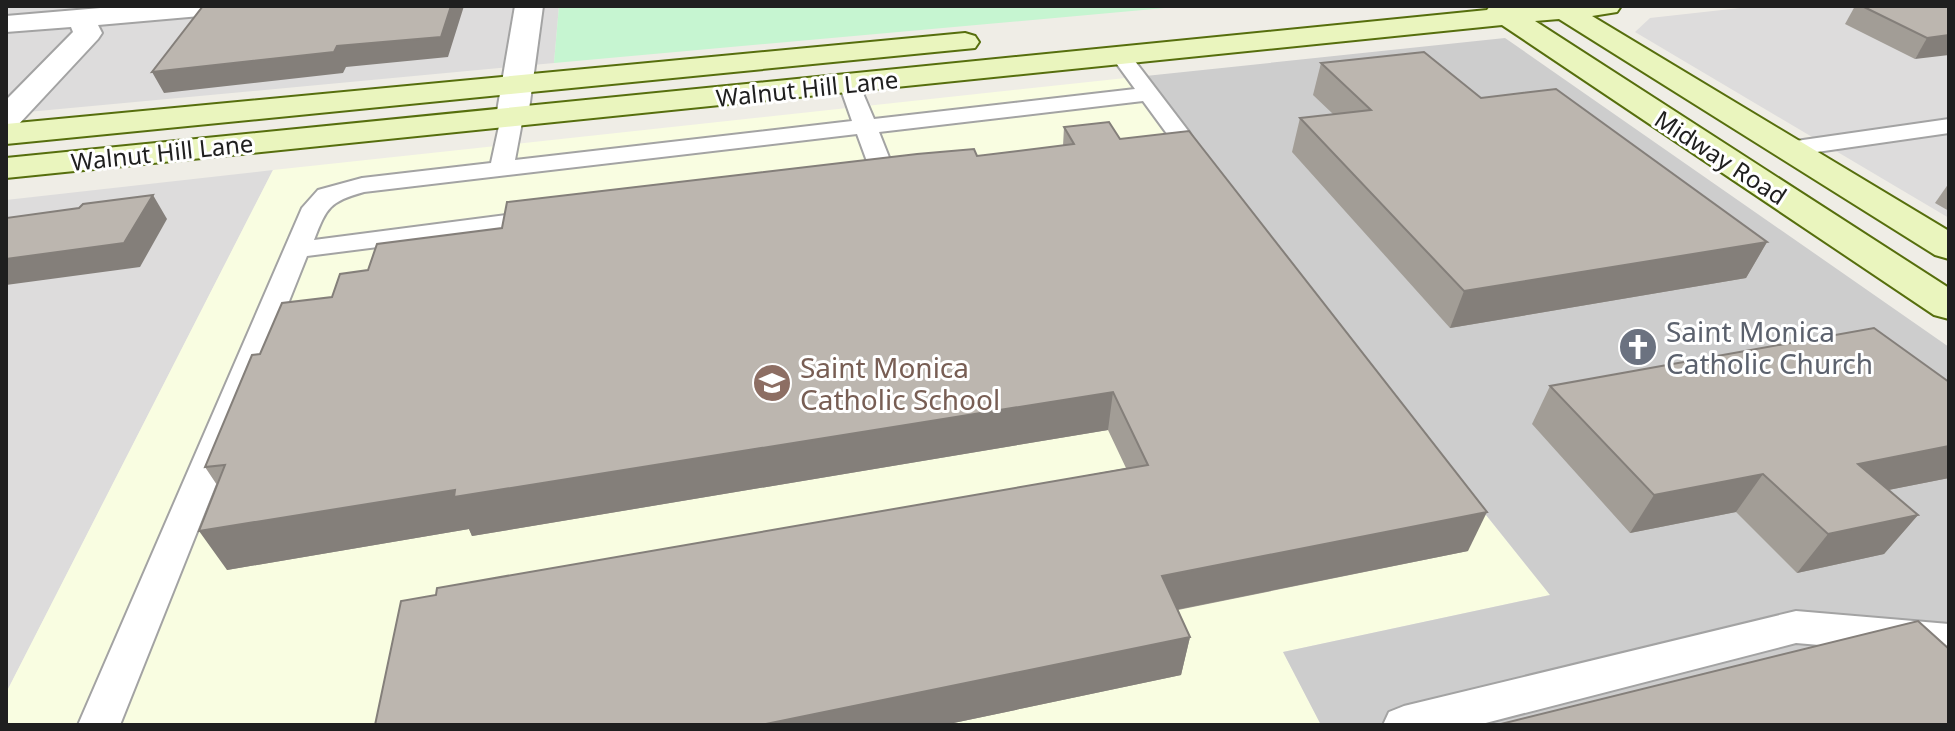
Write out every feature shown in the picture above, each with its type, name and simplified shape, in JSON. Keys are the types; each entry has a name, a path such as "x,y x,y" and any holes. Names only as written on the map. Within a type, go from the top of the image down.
{"main road":[{"name":"Walnut Hill Lane","path":"6,168 1121,56 1500,11 1607,6"},
{"name":"Midway Road","path":"1560,8 1949,247"},
{"name":"Midway Road","path":"1500,11 1949,306"},
{"name":"Walnut Hill Lane","path":"6,134 999,39"},
{"path":"837,54 849,84"}],"street":[{"path":"6,24 87,12 223,6"},
{"path":"512,117 529,6"},
{"path":"35,45 44,36 87,12"},
{"path":"6,119 88,33 87,12"}],"lane":[{"path":"1121,56 1181,137 1149,141"},
{"path":"849,84 884,175"},
{"path":"99,725 314,208 327,195 346,188 1147,94"},
{"path":"501,170 512,117"},
{"path":"1789,149 1949,126"},
{"path":"853,179 915,171"},
{"path":"296,250 574,214"},
{"path":"1404,725 1796,627 1942,644"}],"shaded area":[{"path":"6,6 559,6 554,63 6,114"},
{"path":"1758,6 1949,6 1949,218 1635,32 1650,18"},
{"name":"Saint Monica Catholic Church","path":"1505,38 1949,347 1949,725 1321,725 1283,652 1550,595 1136,77"},
{"name":"Saint Monica Catholic School","path":"1135,77 1550,595 1283,652 1321,725 6,725 6,693 273,170"},
{"path":"273,170 6,693 6,200"}],"green space":[{"path":"559,6 1187,6 554,63"}],"building":[{"path":"203,6 451,6 441,37 337,46 334,52 152,72"},
{"path":"1862,6 1949,6 1949,35 1927,38"},
{"path":"1424,52 1481,98 1556,89 1767,242 1464,291 1300,118 1371,110 1321,63"},
{"name":"Saint Monica Catholic School","path":"1109,122 1120,139 1189,131 1487,512 1162,576 1190,637 761,725 375,725 401,601 436,595 437,588 1148,465 1113,392 454,497 455,490 199,531 225,465 205,467 252,355 260,354 282,303 332,297 340,274 368,270 377,244 502,228 507,202 917,154 974,149 977,156 1074,144 1064,127"},
{"path":"153,195 124,243 6,259 6,218"},
{"path":"1874,328 1949,382 1949,446 1858,464 1918,515 1828,534 1763,474 1654,495 1550,386"},
{"path":"1918,621 1949,649 1949,725 1497,725"}],"place":[{"name":"Saint Monica Catholic Church","path":"1638,347"},
{"name":"Saint Monica Catholic School","path":"772,383"}]}
